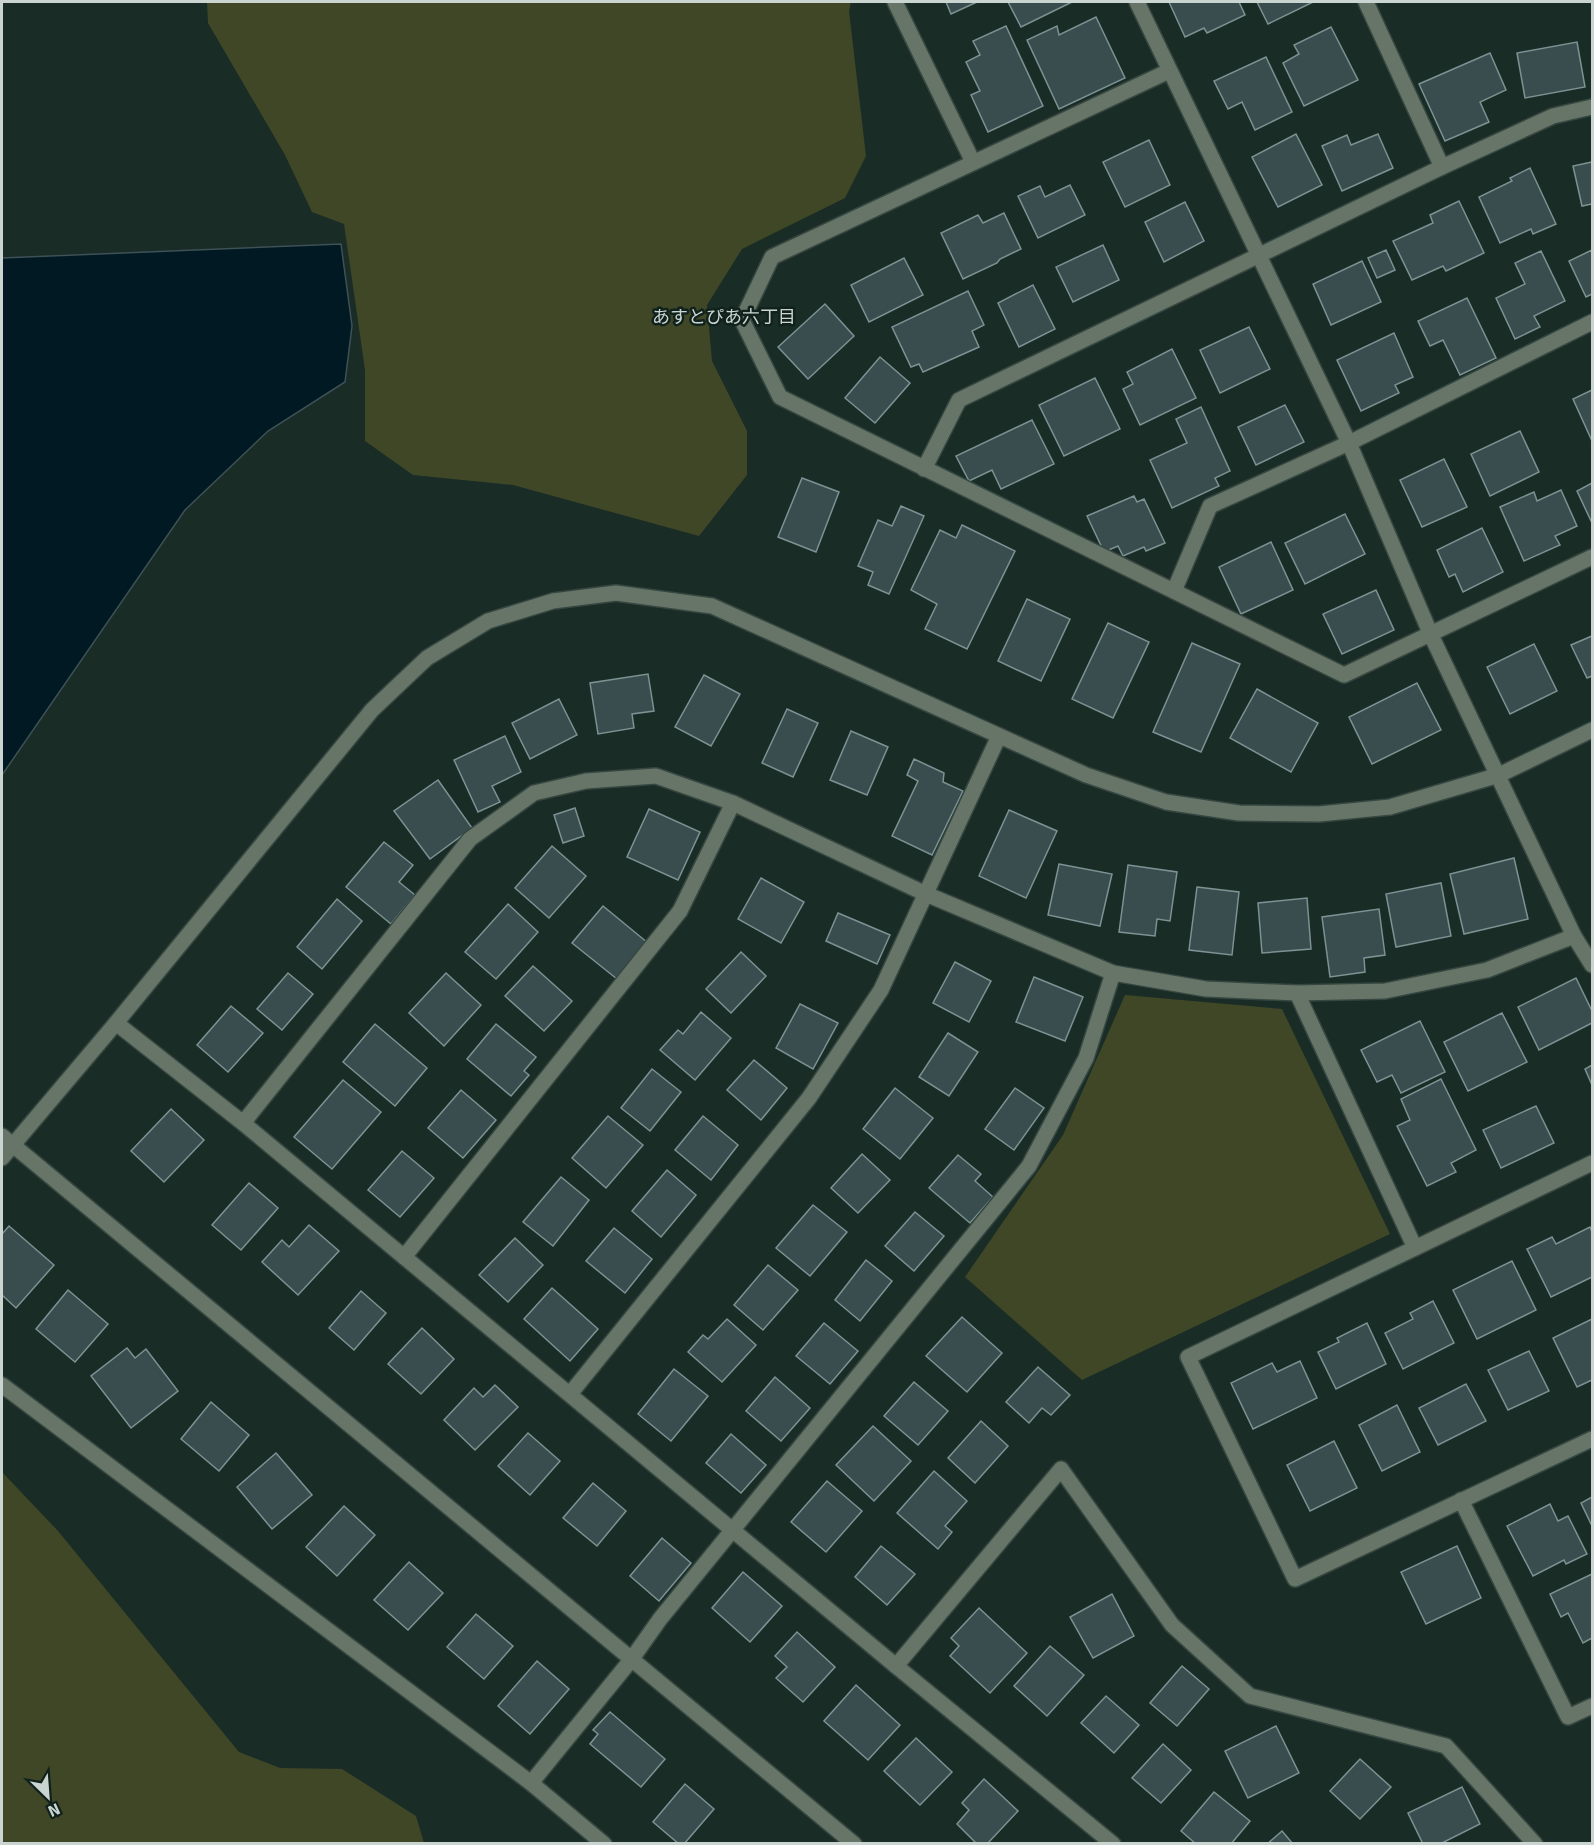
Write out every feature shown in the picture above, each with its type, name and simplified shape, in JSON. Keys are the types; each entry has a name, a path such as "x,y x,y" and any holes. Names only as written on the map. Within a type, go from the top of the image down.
{"street":[{"path":"895,2 974,162"},
{"path":"1137,2 1349,443 1431,635 1574,936 1593,964"},
{"path":"1366,2 1442,167"},
{"path":"1169,71 772,257 742,320 780,397 1344,675 1593,557"},
{"path":"924,469 959,400 1442,167 1553,116 1593,107"},
{"path":"1174,591 1210,506 1349,443 1593,322"},
{"path":"2,1158 7,1141 116,1023 372,710 427,658 488,621 553,601 616,593 712,606 1086,774 1166,802 1239,813 1319,814 1390,807 1498,776 1593,730"},
{"path":"570,1394 809,1098 881,990 999,736"},
{"path":"243,1123 470,839 534,793 586,781 656,776 733,803 926,894 1113,973 1206,989 1297,993 1385,991 1487,970 1574,936"},
{"path":"404,1257 680,911 733,803"},
{"path":"531,1783 631,1660 660,1619 1029,1166 1086,1058 1113,973"},
{"path":"1297,993 1415,1248"},
{"path":"116,1023 243,1123 1113,1844"},
{"path":"7,1141 854,1844"},
{"path":"1593,1163 1188,1357 1295,1579 1593,1438"},
{"path":"2,1385 531,1783 604,1844"},
{"path":"896,1665 1061,1469 1172,1625 1250,1696 1446,1746 1535,1844"},
{"path":"1461,1500 1568,1717 1593,1706"}],"green space":[{"path":"207,2 851,2 849,11 866,156 845,198 742,249 707,305 712,361 747,431 747,475 699,536 513,485 413,475 365,441 365,370 344,224 312,212 285,155 208,23"},
{"path":"1125,995 1282,1009 1390,1234 1082,1380 965,1277 1063,1135"},
{"path":"2,1472 58,1531 239,1752 280,1768 342,1769 416,1816 424,1843 2,1843"}],"water":[{"path":"341,244 352,326 345,382 268,431 185,510 2,775 2,258"}],"building":[{"path":"946,2 977,2 951,14"},
{"path":"1008,2 1072,2 1021,27"},
{"path":"1169,2 1239,2 1245,15 1207,33 1204,28 1185,37"},
{"path":"1257,2 1313,2 1268,24"},
{"path":"1096,17 1125,78 1059,109 1027,40 1057,26 1059,35"},
{"path":"1006,26 1043,106 988,132 971,95 980,91 966,62 980,55 973,41"},
{"path":"1331,27 1358,80 1304,106 1283,63 1299,54 1294,45"},
{"path":"1577,42 1585,87 1525,98 1517,53"},
{"path":"1490,53 1506,90 1480,102 1489,122 1445,141 1419,84"},
{"path":"1266,57 1292,112 1255,130 1242,102 1228,109 1214,81"},
{"path":"1296,134 1322,185 1278,207 1252,157"},
{"path":"1378,134 1393,168 1342,191 1322,146 1347,135 1351,145"},
{"path":"1149,140 1170,185 1125,207 1103,162"},
{"path":"1592,162 1592,204 1582,206 1573,166"},
{"path":"1530,168 1556,224 1533,234 1531,229 1500,243 1479,197 1512,181 1510,178"},
{"path":"1070,185 1085,215 1038,238 1018,196 1040,186 1045,197"},
{"path":"1459,201 1484,253 1446,271 1443,266 1412,280 1393,241 1433,223 1430,215"},
{"path":"1185,202 1204,241 1164,262 1145,222"},
{"path":"1004,213 1021,249 963,279 941,233 978,215 983,223"},
{"path":"1103,245 1119,280 1073,302 1056,267"},
{"path":"1386,250 1395,270 1377,278 1368,258"},
{"path":"1592,250 1592,294 1586,297 1569,261"},
{"path":"1541,251 1565,301 1534,316 1540,327 1515,339 1496,298 1525,284 1515,263"},
{"path":"904,258 923,295 869,322 851,285"},
{"path":"1362,261 1381,302 1331,325 1313,284"},
{"path":"1033,285 1055,329 1019,347 998,303"},
{"path":"968,291 984,325 972,331 979,347 923,372 919,364 911,367 892,327"},
{"path":"1467,298 1496,358 1460,375 1443,340 1430,346 1418,321"},
{"path":"825,304 854,336 808,379 778,347"},
{"path":"1249,327 1270,369 1220,393 1200,350"},
{"path":"1394,333 1413,377 1395,385 1399,393 1361,411 1337,360"},
{"path":"1172,349 1196,398 1140,425 1123,389 1133,384 1127,372"},
{"path":"880,357 910,383 875,423 845,398"},
{"path":"1095,378 1120,429 1064,456 1039,405"},
{"path":"1592,390 1592,441 1573,399"},
{"path":"1285,405 1304,442 1256,465 1238,427"},
{"path":"1201,407 1230,471 1215,478 1219,486 1172,508 1150,460 1187,443 1176,419"},
{"path":"1032,420 1054,464 1001,489 992,470 969,481 956,456"},
{"path":"1520,431 1539,472 1490,496 1471,454"},
{"path":"1444,459 1467,507 1422,527 1400,480"},
{"path":"802,478 839,492 816,552 778,537"},
{"path":"1592,483 1592,523 1577,491"},
{"path":"1561,490 1577,526 1555,536 1560,545 1524,561 1500,507 1534,492 1537,501"},
{"path":"1134,496 1137,502 1144,499 1165,543 1146,551 1144,547 1123,556 1118,546 1104,552 1087,516"},
{"path":"901,506 924,516 889,594 868,585 873,572 858,566 878,520 892,526"},
{"path":"1345,514 1365,554 1305,584 1285,543"},
{"path":"962,525 1015,551 967,649 925,629 937,604 911,590 940,530 956,538"},
{"path":"1482,528 1503,572 1463,592 1455,574 1449,577 1437,550"},
{"path":"1271,542 1293,590 1241,614 1219,567"},
{"path":"1376,590 1394,630 1342,654 1323,614"},
{"path":"1027,599 1070,619 1041,681 998,661"},
{"path":"1108,623 1149,642 1113,718 1072,699"},
{"path":"1592,636 1592,676 1587,678 1571,645"},
{"path":"1192,643 1240,664 1201,752 1153,732"},
{"path":"1534,644 1557,691 1510,714 1487,667"},
{"path":"648,674 654,711 632,714 634,728 598,734 590,683"},
{"path":"704,675 740,694 711,746 675,727"},
{"path":"1417,683 1441,730 1372,764 1349,717"},
{"path":"1257,689 1318,723 1291,772 1230,738"},
{"path":"559,699 577,735 530,759 512,723"},
{"path":"787,709 818,723 793,777 762,763"},
{"path":"851,731 888,747 867,795 830,780"},
{"path":"505,736 521,772 492,786 500,802 478,812 454,760"},
{"path":"914,759 944,773 943,782 963,791 932,855 892,836 918,781 907,775"},
{"path":"438,780 472,828 430,859 394,811"},
{"path":"575,808 584,836 563,843 554,815"},
{"path":"649,809 700,832 678,880 627,857"},
{"path":"1009,810 1057,831 1026,898 979,876"},
{"path":"384,842 413,865 399,882 415,895 391,924 346,887"},
{"path":"552,846 586,876 549,918 515,888"},
{"path":"1514,858 1528,919 1464,934 1450,874"},
{"path":"1059,864 1112,874 1100,926 1048,915"},
{"path":"1128,865 1177,872 1170,921 1157,919 1155,936 1119,932"},
{"path":"761,878 804,902 781,943 738,919"},
{"path":"1441,883 1451,936 1396,947 1386,894"},
{"path":"1197,887 1239,892 1232,955 1189,950"},
{"path":"1307,898 1311,949 1262,953 1258,903"},
{"path":"337,899 362,921 322,969 297,947"},
{"path":"508,904 538,932 496,979 465,952"},
{"path":"603,906 648,943 617,979 572,943"},
{"path":"1379,909 1385,955 1364,958 1365,972 1330,977 1322,917"},
{"path":"838,913 890,935 877,964 826,941"},
{"path":"741,952 766,976 731,1013 706,989"},
{"path":"955,962 991,981 969,1022 933,1003"},
{"path":"533,966 572,1001 544,1031 505,996"},
{"path":"288,973 313,994 282,1030 257,1009"},
{"path":"446,973 481,1005 444,1046 409,1013"},
{"path":"1034,977 1083,997 1065,1041 1016,1022"},
{"path":"1576,978 1592,1011 1592,1023 1539,1050 1518,1007"},
{"path":"800,1004 838,1023 813,1069 776,1048"},
{"path":"231,1006 263,1033 228,1072 197,1045"},
{"path":"701,1012 731,1038 695,1080 660,1050 678,1030 683,1034"},
{"path":"1502,1013 1527,1062 1468,1091 1444,1042"},
{"path":"1420,1021 1445,1072 1401,1093 1392,1075 1377,1082 1361,1050"},
{"path":"375,1024 427,1068 395,1106 343,1062"},
{"path":"496,1024 536,1057 524,1071 529,1075 511,1096 467,1059"},
{"path":"948,1033 978,1052 949,1096 919,1077"},
{"path":"754,1060 787,1088 761,1120 727,1090"},
{"path":"1592,1065 1592,1085 1585,1069"},
{"path":"652,1069 681,1092 650,1131 621,1108"},
{"path":"1441,1079 1476,1150 1451,1163 1456,1172 1427,1186 1397,1126 1410,1120 1401,1099"},
{"path":"343,1080 381,1112 332,1169 294,1137"},
{"path":"895,1088 933,1118 900,1159 863,1129"},
{"path":"1015,1088 1044,1108 1014,1150 985,1129"},
{"path":"461,1090 496,1120 463,1158 428,1128"},
{"path":"1536,1106 1554,1143 1501,1168 1483,1130"},
{"path":"171,1109 204,1140 164,1182 131,1151"},
{"path":"608,1116 643,1145 606,1188 572,1158"},
{"path":"703,1116 738,1145 711,1180 675,1150"},
{"path":"402,1151 434,1178 400,1217 368,1190"},
{"path":"862,1154 890,1180 858,1213 831,1188"},
{"path":"958,1155 981,1174 975,1181 993,1197 970,1223 929,1188"},
{"path":"667,1170 696,1195 661,1237 632,1211"},
{"path":"561,1177 589,1200 553,1246 523,1222"},
{"path":"249,1183 278,1208 241,1250 212,1225"},
{"path":"813,1205 847,1232 810,1276 776,1248"},
{"path":"915,1212 944,1236 914,1271 885,1246"},
{"path":"309,1225 339,1251 298,1295 262,1262 282,1240 289,1247"},
{"path":"9,1226 54,1265 16,1308 2,1295 2,1234"},
{"path":"1590,1227 1592,1277 1551,1297 1527,1249 1552,1237 1556,1244"},
{"path":"614,1228 652,1259 625,1293 586,1261"},
{"path":"515,1238 543,1265 508,1302 479,1275"},
{"path":"866,1260 892,1281 860,1321 835,1300"},
{"path":"1512,1261 1536,1310 1477,1339 1453,1290"},
{"path":"768,1265 798,1290 763,1330 734,1305"},
{"path":"552,1288 598,1329 570,1361 524,1319"},
{"path":"68,1290 108,1324 75,1362 36,1329"},
{"path":"361,1291 386,1313 354,1350 329,1328"},
{"path":"1433,1301 1454,1343 1403,1369 1385,1333 1413,1319 1410,1313"},
{"path":"962,1317 1002,1353 967,1392 926,1356"},
{"path":"727,1319 756,1345 722,1382 688,1352 703,1335 708,1339"},
{"path":"1592,1319 1592,1380 1577,1387 1553,1338"},
{"path":"824,1323 858,1351 830,1384 796,1356"},
{"path":"1367,1323 1386,1364 1336,1389 1318,1352 1339,1342 1337,1338"},
{"path":"422,1328 454,1359 421,1394 388,1364"},
{"path":"127,1348 135,1358 146,1349 178,1391 131,1428 91,1376"},
{"path":"1529,1351 1549,1391 1508,1410 1488,1370"},
{"path":"1300,1361 1317,1398 1253,1429 1231,1383 1272,1363 1277,1372"},
{"path":"1038,1367 1070,1395 1051,1415 1042,1408 1029,1423 1006,1402"},
{"path":"674,1369 708,1396 671,1441 638,1414"},
{"path":"775,1377 810,1408 781,1441 746,1411"},
{"path":"914,1382 948,1411 918,1445 884,1416"},
{"path":"1466,1384 1486,1421 1438,1445 1419,1408"},
{"path":"495,1385 518,1407 475,1450 444,1420 474,1388 483,1397"},
{"path":"211,1402 249,1435 219,1471 181,1439"},
{"path":"1397,1405 1420,1452 1382,1471 1359,1425"},
{"path":"981,1421 1008,1446 975,1483 948,1458"},
{"path":"873,1426 911,1461 874,1501 836,1465"},
{"path":"528,1433 560,1461 530,1495 498,1466"},
{"path":"731,1434 766,1465 741,1493 706,1463"},
{"path":"1334,1441 1357,1488 1310,1511 1287,1465"},
{"path":"276,1453 312,1495 272,1529 237,1487"},
{"path":"934,1471 967,1501 945,1526 952,1532 938,1549 897,1513"},
{"path":"827,1481 862,1511 826,1552 791,1522"},
{"path":"593,1483 626,1511 597,1546 563,1518"},
{"path":"1592,1497 1592,1526 1581,1503"},
{"path":"1550,1504 1558,1521 1568,1516 1587,1554 1566,1564 1564,1560 1533,1576 1507,1526"},
{"path":"344,1506 375,1535 337,1576 306,1547"},
{"path":"662,1538 691,1563 659,1601 630,1576"},
{"path":"881,1546 915,1574 887,1605 855,1577"},
{"path":"1457,1546 1481,1598 1426,1624 1401,1572"},
{"path":"409,1562 443,1593 408,1630 374,1600"},
{"path":"743,1572 782,1606 750,1642 712,1608"},
{"path":"1592,1574 1592,1638 1583,1643 1568,1613 1561,1617 1550,1594"},
{"path":"1112,1594 1134,1636 1093,1658 1070,1617"},
{"path":"979,1608 1027,1653 990,1693 950,1656 959,1646 951,1638"},
{"path":"476,1614 513,1646 484,1679 447,1647"},
{"path":"797,1632 835,1667 803,1702 776,1678 787,1667 775,1656"},
{"path":"1050,1646 1084,1675 1047,1716 1014,1686"},
{"path":"537,1661 569,1689 530,1734 498,1706"},
{"path":"1182,1666 1209,1689 1177,1726 1150,1703"},
{"path":"856,1685 900,1725 868,1760 824,1721"},
{"path":"1106,1696 1139,1725 1114,1753 1081,1723"},
{"path":"610,1712 665,1759 641,1787 590,1744 598,1734 593,1730"},
{"path":"1276,1726 1299,1773 1248,1798 1225,1751"},
{"path":"916,1738 952,1772 920,1805 884,1771"},
{"path":"1163,1744 1191,1770 1161,1803 1132,1778"},
{"path":"1360,1759 1391,1787 1360,1819 1330,1791"},
{"path":"984,1779 1018,1811 987,1844 977,1844 957,1824 969,1810 962,1803"},
{"path":"685,1784 714,1809 684,1844 679,1844 653,1822"},
{"path":"1462,1787 1480,1824 1440,1844 1423,1844 1408,1813"},
{"path":"1214,1792 1250,1821 1231,1844 1196,1844 1181,1831"},
{"path":"1282,1831 1293,1844 1267,1844"}],"district":[{"name":"あすとぴあ六丁目","path":"724,317"}]}
